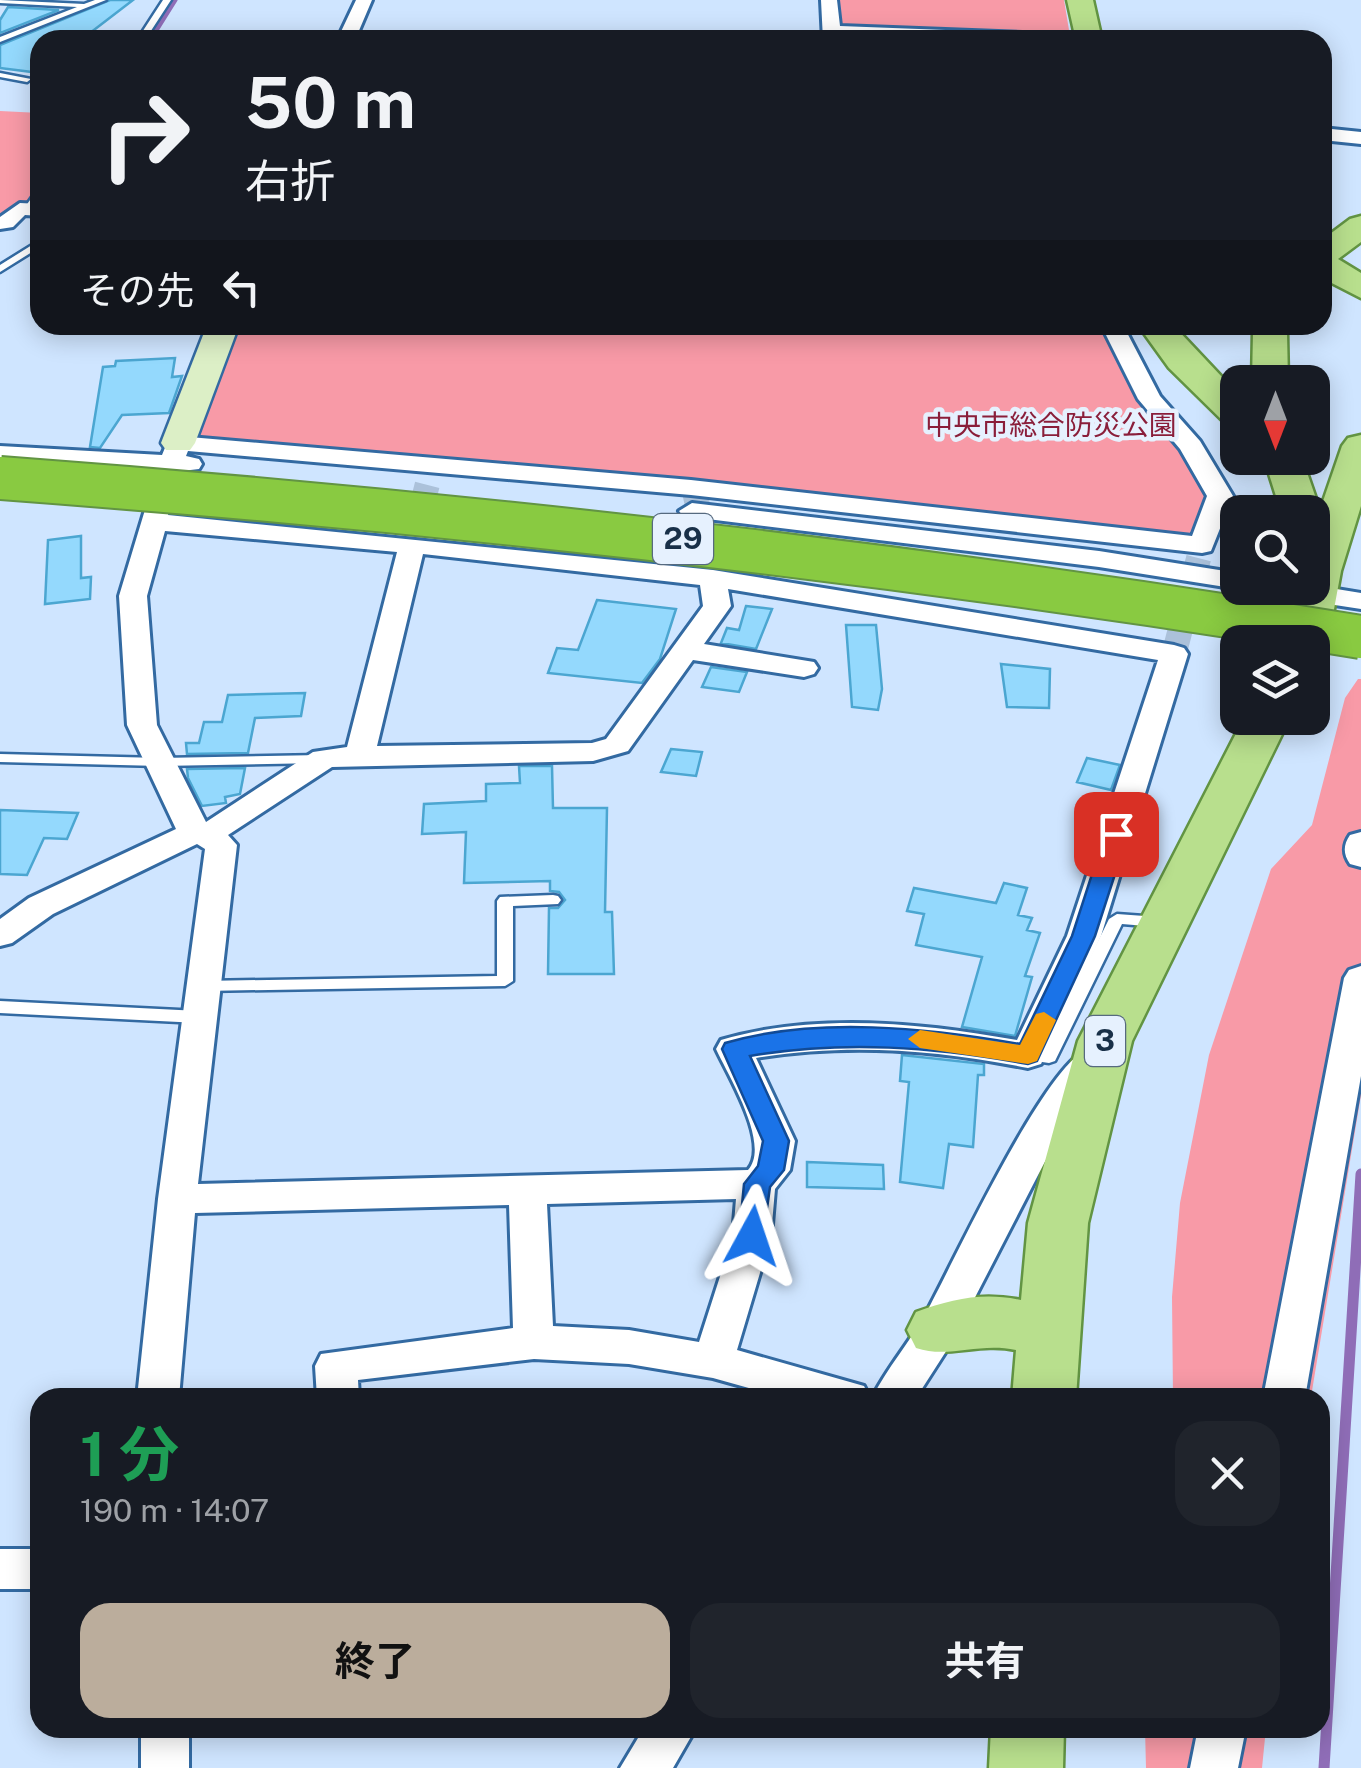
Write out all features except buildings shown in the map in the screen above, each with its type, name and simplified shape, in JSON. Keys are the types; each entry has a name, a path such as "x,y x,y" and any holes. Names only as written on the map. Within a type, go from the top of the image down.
{"highway":[{"name":"29","path":"0,462 296,483 612,513 1048,568 1361,617"},
{"name":"29","path":"0,478 334,503 603,530 1064,589 1361,638"}],"main road":[{"path":"1080,0 1087,30"},
{"path":"1332,256 1361,226"},
{"path":"1332,266 1361,288"},
{"path":"1163,335 1220,397"},
{"path":"1270,335 1270,365"},
{"path":"1330,520 1361,446"},
{"name":"3","path":"1044,1388 1058,1222 1104,1042 1259,735"},
{"path":"938,1330 969,1318 990,1318 1046,1332"},
{"path":"1026,1768 1028,1738"}],"street":[{"path":"350,30 364,0"},
{"path":"829,0 832,30"},
{"path":"1332,135 1361,138"},
{"path":"0,223 30,206"},
{"path":"159,1388 177,1199 221,844 190,826 142,725 133,596 174,452 219,335"},
{"path":"0,453 174,452 434,462 977,515 1202,545 1220,496 1192,446 1150,398 1117,335"},
{"path":"174,452 1099,559 1220,578"},
{"path":"0,494 713,578 1174,654 1084,936 1028,1055 942,1039 802,1038 734,1049 776,1141 771,1170 757,1184 752,1236 713,1361"},
{"path":"156,513 602,546 1220,632"},
{"path":"360,755 412,544"},
{"path":"0,935 41,906 202,833 324,759 360,755 593,752 616,744 717,606 713,578"},
{"path":"1330,588 1361,602"},
{"path":"686,650 804,668"},
{"path":"1361,842 1361,856"},
{"path":"1286,1388 1361,978"},
{"path":"900,1388 938,1330 1055,1107 1104,1042"},
{"path":"177,1199 757,1184"},
{"path":"526,1191 534,1342"},
{"path":"337,1388 336,1366 534,1342 628,1347 713,1361 812,1388"},
{"path":"0,1569 30,1569"},
{"path":"164,1768 165,1738"},
{"path":"644,1768 665,1738"},
{"path":"1214,1768 1220,1738"}],"lane":[{"path":"0,40 102,0"},
{"path":"147,30 166,0"},
{"path":"0,1 88,6"},
{"path":"80,20 88,6"},
{"path":"0,75 27,79"},
{"path":"0,269 30,250"},
{"path":"0,758 160,762 324,759"},
{"path":"0,1007 201,1001 506,980 505,901 553,900"},
{"path":"1028,1055 1049,1057 1117,920 1162,922"}],"green space":[{"path":"832,0 1064,0 1069,30 869,30 836,29"},
{"path":"0,111 30,112 30,197 24,206 14,206 0,218"},
{"name":"中央市総合防災公園","path":"219,335 1118,335 1220,496 1202,545 178,443"},
{"path":"1361,679 1361,1095 1312,1388 1173,1388 1172,1297 1180,1203 1209,1055 1271,869 1312,825 1345,698"},
{"path":"1145,1738 1265,1738 1262,1768 1146,1768"}],"waterway":[{"path":"156,30 175,0"},
{"path":"1330,1672 1361,1174"},
{"path":"1324,1768 1326,1738"}],"tunnel":[{"path":"412,545 433,462"},
{"path":"694,489 713,578"},
{"path":"1174,654 1202,545"}],"slow traffic":[{"path":"920,1039 942,1039 1028,1055 1044,1020"}],"route":[{"path":"752,1236 757,1184 771,1170 776,1141 734,1049 802,1038 942,1039 1028,1055 1084,936 1116,834"}]}
